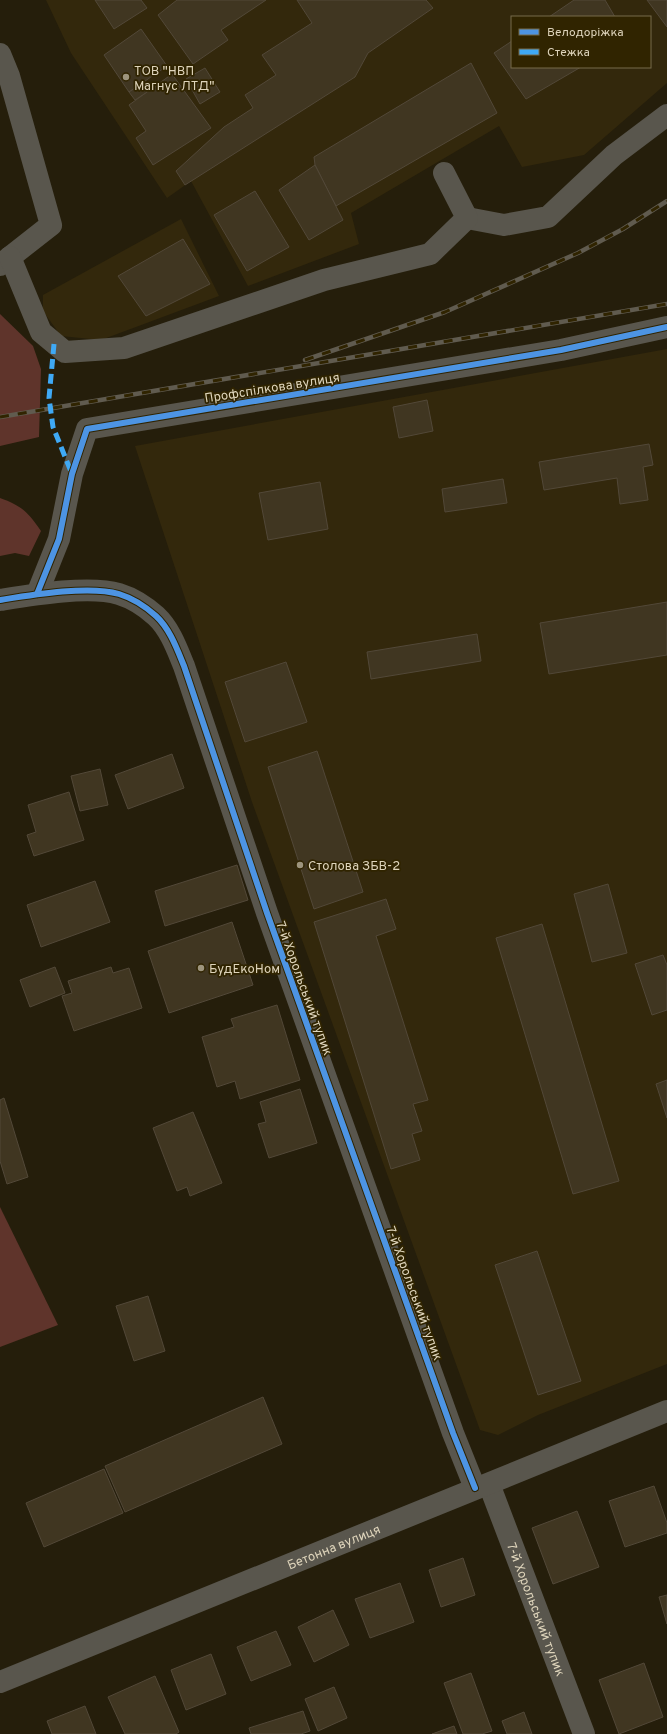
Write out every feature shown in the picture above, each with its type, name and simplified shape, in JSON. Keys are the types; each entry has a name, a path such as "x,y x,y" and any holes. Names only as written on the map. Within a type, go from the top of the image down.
{"street":[{"path":"0,54 9,76 51,225 5,261 41,332 65,352 124,348 324,280 430,254 467,218"},
{"path":"467,218 504,225 548,217 614,155 667,115"},
{"path":"444,173 467,218"},
{"name":"Профспілкова вулиця","path":"37,594 59,538 72,474 87,429 562,350 667,326"},
{"name":"7-й Хорольський тупик","path":"37,594 94,591 119,594 138,603 157,616 174,641 187,673 266,913 450,1426 482,1486 584,1734"},
{"path":"0,600 37,594"},
{"name":"Бетонна вулиця","path":"0,1682 667,1411"}],"shaded area":[{"path":"46,0 667,0 667,83 584,155 522,167 499,126 351,213 359,244 248,286 191,181 167,198 71,53"},
{"path":"181,219 219,296 101,340 61,336 43,311 43,295"},
{"path":"0,314 33,346 41,369 39,437 0,446"},
{"path":"667,349 667,1364 538,1415 498,1435 480,1430 252,802 135,446"},
{"path":"0,498 24,510 41,531 29,556 15,553 0,556"},
{"path":"0,1207 58,1325 0,1347"}],"building":[{"path":"95,0 141,0 147,8 114,29"},
{"path":"177,0 266,0 221,30 228,40 193,64 158,15"},
{"path":"297,0 426,0 433,8 368,53 355,77 185,185 176,171 224,127 253,108 245,95 276,75 262,55 312,23"},
{"path":"574,0 605,0 614,16 550,16"},
{"path":"647,0 667,0 667,27"},
{"path":"141,29 167,66 129,92 104,55"},
{"path":"511,42 511,68 579,68 526,99 494,53"},
{"path":"471,63 497,113 336,206 315,165 314,157"},
{"path":"205,68 220,92 200,104 186,79"},
{"path":"172,74 211,128 153,165 136,138 146,131 129,105"},
{"path":"141,84 147,92 135,100 129,92"},
{"path":"315,165 343,220 309,240 279,190"},
{"path":"255,191 289,247 247,271 214,215"},
{"path":"183,239 210,284 146,316 118,276"},
{"path":"427,400 433,431 399,438 393,407"},
{"path":"649,444 653,465 643,467 648,500 620,504 617,478 544,490 539,462"},
{"path":"503,479 507,503 445,512 442,489"},
{"path":"320,482 328,529 268,540 259,493"},
{"path":"667,602 667,655 549,674 540,623"},
{"path":"477,634 481,661 371,679 367,652"},
{"path":"286,662 307,722 245,742 225,682"},
{"path":"317,751 363,892 314,909 268,767"},
{"path":"172,754 184,788 128,809 115,775"},
{"path":"100,769 108,805 80,811 71,776"},
{"path":"69,792 84,840 34,856 27,835 36,832 28,805"},
{"path":"237,865 248,900 165,926 155,891"},
{"path":"95,881 110,922 41,947 27,905"},
{"path":"608,884 627,953 592,962 574,894"},
{"path":"386,899 396,929 376,936 428,1100 413,1104 422,1131 412,1134 420,1160 391,1169 314,922"},
{"name":"БудЕкоНом","path":"232,922 253,985 169,1013 148,951"},
{"path":"542,924 619,1181 573,1194 496,938"},
{"path":"663,955 667,965 667,1010 652,1015 635,964"},
{"path":"55,967 65,993 30,1007 20,980"},
{"path":"111,967 113,973 129,968 142,1008 74,1031 62,996 72,993 68,981"},
{"path":"277,1005 300,1080 240,1099 235,1081 217,1087 202,1037 234,1027 231,1019"},
{"path":"667,1080 667,1118 656,1084"},
{"path":"300,1089 317,1143 269,1158 258,1124 266,1122 260,1102"},
{"path":"4,1098 28,1177 7,1184 0,1161 0,1100"},
{"path":"193,1112 222,1183 190,1196 187,1187 177,1191 153,1128"},
{"path":"537,1251 581,1381 538,1395 495,1265"},
{"path":"148,1296 165,1351 134,1361 116,1306"},
{"path":"263,1397 282,1444 125,1512 105,1466"},
{"path":"104,1469 123,1513 44,1547 26,1503"},
{"path":"654,1486 667,1523 667,1533 625,1547 609,1501"},
{"path":"577,1511 599,1567 553,1584 532,1528"},
{"path":"463,1558 475,1595 441,1607 429,1570"},
{"path":"400,1583 414,1622 370,1638 355,1599"},
{"path":"667,1595 667,1624 659,1597"},
{"path":"333,1610 349,1645 314,1662 298,1627"},
{"path":"276,1631 291,1665 251,1681 237,1647"},
{"path":"211,1654 226,1694 186,1710 171,1670"},
{"path":"644,1663 663,1717 619,1734 599,1680"},
{"path":"471,1673 492,1731 482,1734 463,1734 444,1683"},
{"path":"155,1676 179,1732 176,1734 125,1734 108,1697"},
{"path":"334,1687 347,1718 318,1731 305,1699"},
{"path":"85,1706 96,1734 52,1734 47,1721"},
{"path":"303,1711 310,1731 301,1734 251,1734 249,1728"},
{"path":"524,1712 532,1734 507,1734 502,1721"},
{"path":"454,1726 457,1734 432,1734"}],"railway":[{"path":"305,360 445,312 578,253 623,229 667,201"},
{"path":"0,417 667,304"}],"marked path":[{"path":"54,344 49,398 53,427 72,474"}],"cycle path":[{"path":"37,594 59,539 72,474 87,429 561,350 667,327"},
{"path":"0,600 60,592 92,590 107,591 134,600 143,606 161,621 173,640 184,666 267,913 453,1433 475,1488"}],"place":[{"name":"ТОВ \"НВП Магнус ЛТД\"","path":"126,77"},
{"name":"Столова ЗБВ-2","path":"300,865"},
{"name":"БудЕкоНом","path":"201,968"}]}
